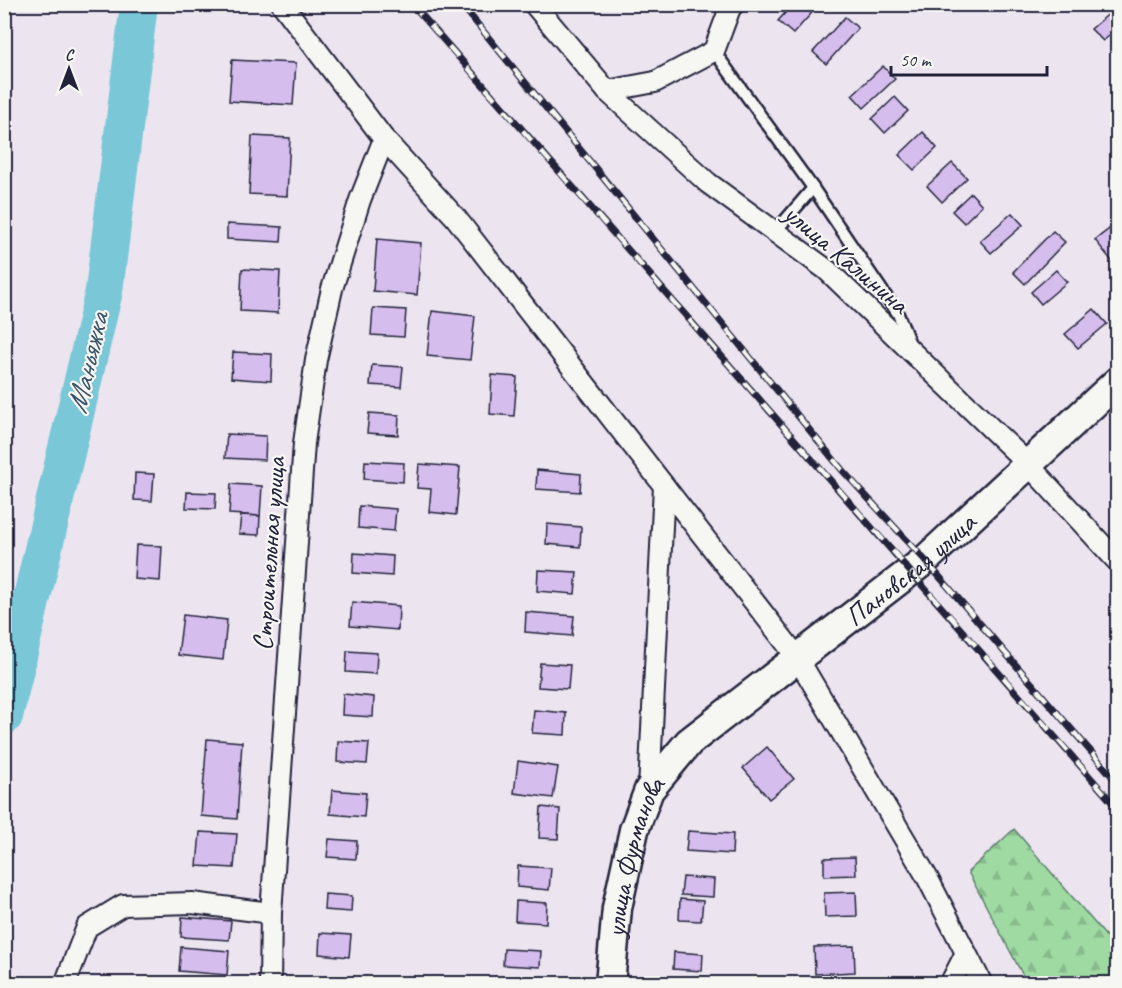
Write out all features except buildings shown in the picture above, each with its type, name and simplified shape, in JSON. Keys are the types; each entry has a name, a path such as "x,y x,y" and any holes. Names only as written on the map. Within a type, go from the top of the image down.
{"main road":[{"name":"Пановская улица","path":"689,742 925,560 1118,381"},
{"name":"улица Фурманова","path":"610,984 617,908 633,830 649,790 689,742"}],"street":[{"path":"282,4 384,139 456,218 797,657 927,877 982,984"},
{"name":"улица Калинина","path":"534,4 607,91 708,183 827,270 1027,463 1118,562"},
{"path":"607,91 655,82 714,51 729,6"},
{"name":"Строительная улица","path":"270,984 271,913 304,442 316,360 332,289 360,200 384,139"},
{"path":"649,790 664,486"},
{"path":"65,984 87,927 123,905 192,903 271,913"},
{"path":"950,984 966,953"}],"lane":[{"path":"714,51 813,188 898,314 914,354"},
{"path":"775,232 813,188"}],"green space":[{"path":"1014,829 1117,949 1117,983 1027,983 968,872"}],"waterway":[{"name":"Маньяжка","path":"4,716 104,291 139,4"}],"railway":[{"path":"412,4 1118,809"},
{"path":"461,4 843,471 925,560 1118,783"}]}
